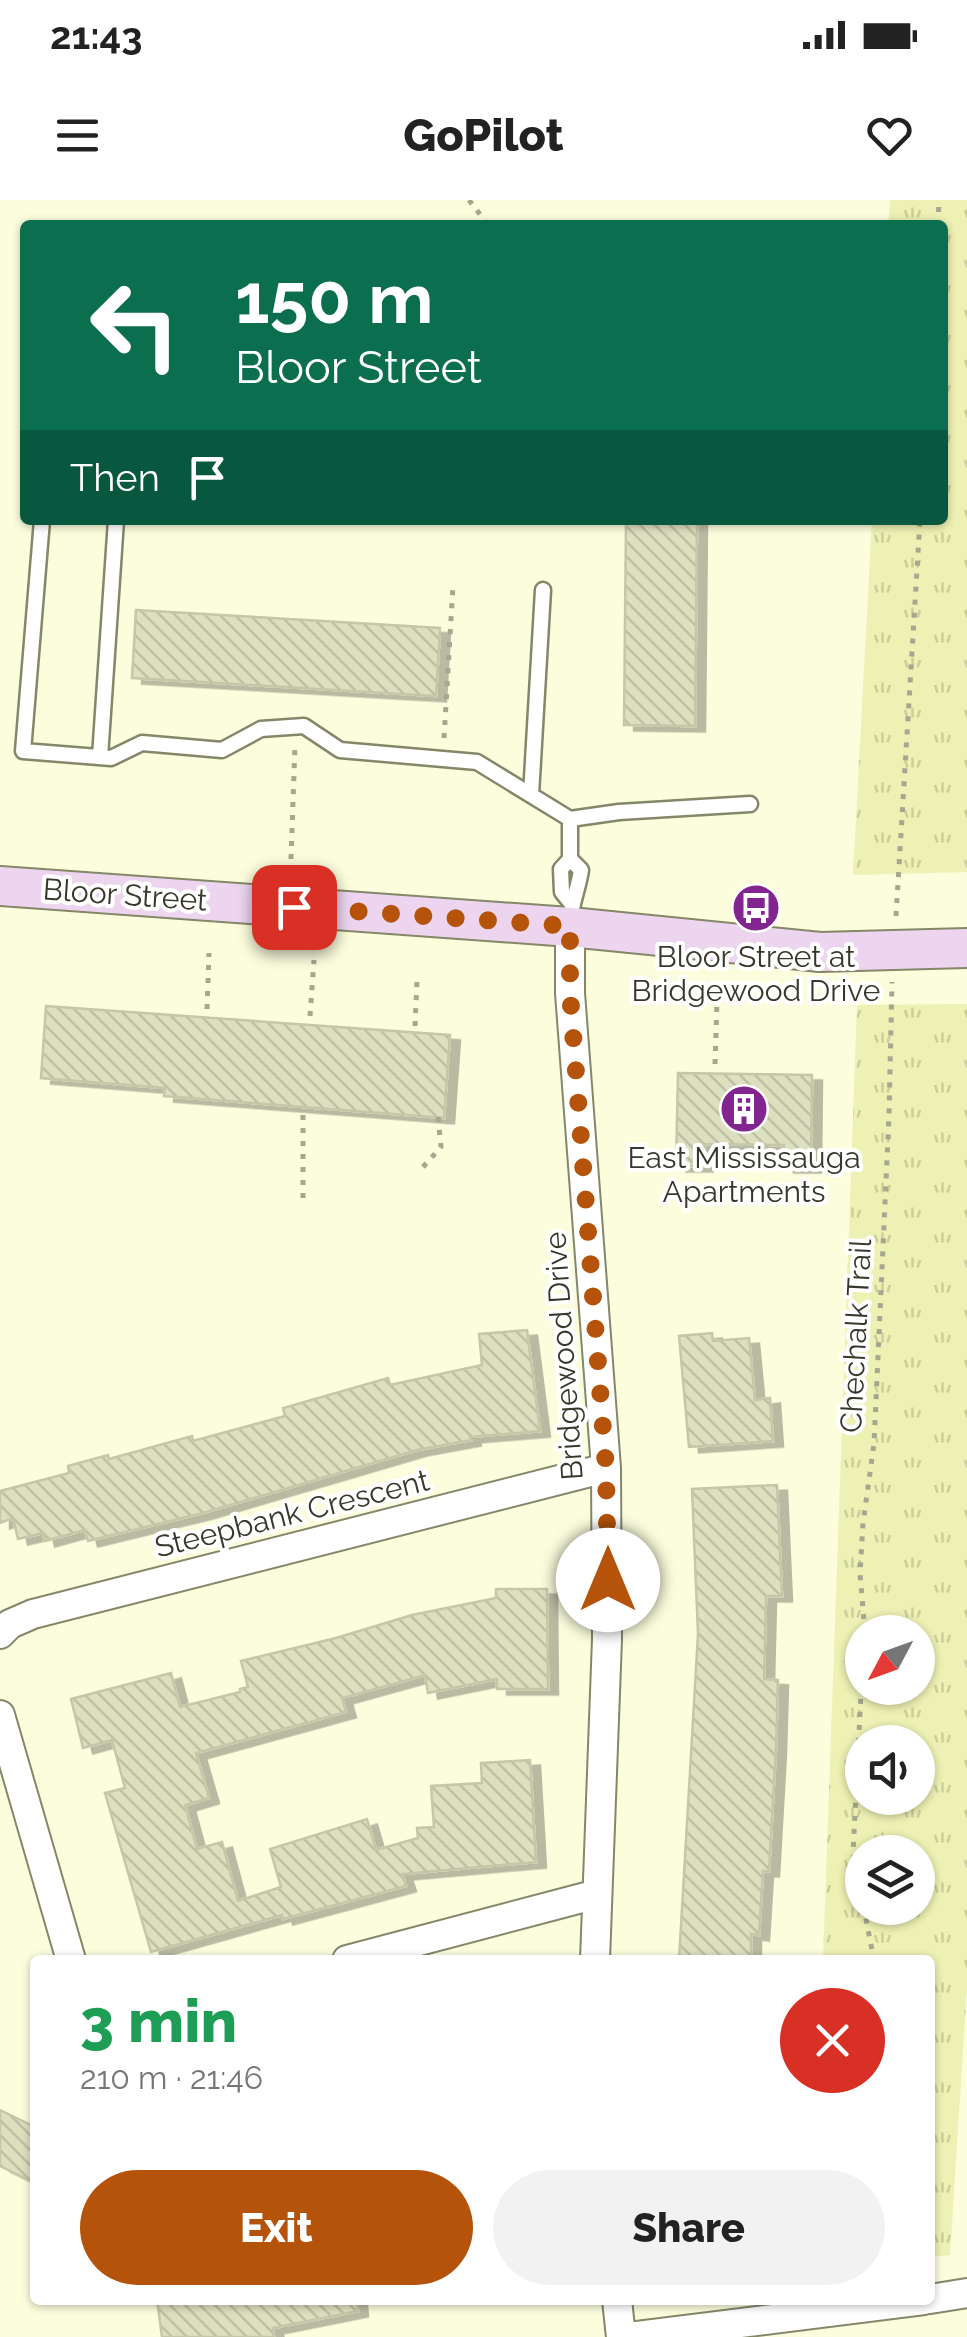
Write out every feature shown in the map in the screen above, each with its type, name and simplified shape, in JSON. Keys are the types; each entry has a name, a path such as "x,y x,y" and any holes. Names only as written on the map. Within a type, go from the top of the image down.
{"main road":[{"name":"Bloor Street","path":"0,886 570,914 820,952 967,948"}],"street":[{"name":"Bridgewood Drive","path":"570,914 570,993 606,1468 607,1638 596,1955"},
{"name":"Steepbank Crescent","path":"0,1634 10,1624 34,1614 606,1468"},
{"path":"0,1714 71,1955"},
{"path":"366,1955 596,1894"},
{"path":"935,2299 967,2293"},
{"path":"618,2305 621,2337"},
{"path":"630,2337 887,2305"}],"lane":[{"path":"42,525 23,750 111,758 142,743 222,750 261,730 304,726 340,750 476,762 570,820 619,812 750,804"},
{"path":"100,757 116,525"},
{"path":"531,795 543,590"},
{"path":"570,820 570,859 581,870 570,914"}],"path":[{"path":"896,917 920,525"},
{"path":"443,758 452,586"},
{"path":"291,859 296,726"},
{"path":"207,1009 209,952"},
{"path":"310,1016 314,960"},
{"path":"415,1026 417,981"},
{"name":"Chechalk Trail","path":"864,1615 862,1523 874,1444 892,982"},
{"path":"715,1064 717,1001"},
{"path":"303,1115 303,1200"},
{"path":"423,1167 441,1147 438,1117"},
{"path":"860,1705 853,1853 873,1955"}],"green space":[{"path":"890,200 967,200 967,872 853,875 872,525 948,525 948,220 888,220"},
{"path":"967,1004 967,1987 950,2255 935,2256 935,1955 823,1955 857,1005"}],"building":[{"path":"626,525 697,525 695,726 624,725"},
{"path":"136,610 440,628 436,696 132,678"},
{"path":"46,1006 450,1035 444,1118 164,1096 165,1088 41,1078"},
{"name":"East Mississauga Apartments","path":"678,1073 812,1075 811,1167 784,1167 784,1145 704,1144 703,1166 676,1166"},
{"path":"527,1330 540,1431 470,1437 471,1440 417,1450 203,1513 88,1541 85,1530 45,1541 43,1533 18,1539 13,1518 0,1523 0,1491 69,1473 68,1466 192,1436 193,1441 285,1416 283,1408 388,1378 390,1385 482,1365 479,1334"},
{"path":"712,1333 713,1341 749,1338 755,1400 770,1398 773,1441 689,1447 679,1336"},
{"path":"777,1485 782,1596 766,1596 764,1679 778,1680 776,1748 769,1871 763,1871 759,1935 751,1934 751,1955 679,1955 698,1634 692,1489"},
{"path":"496,1589 547,1589 548,1689 497,1689 497,1679 428,1693 425,1675 342,1698 346,1712 196,1753 209,1798 185,1805 197,1849 222,1842 238,1901 281,1887 270,1849 367,1819 376,1850 418,1838 417,1828 434,1827 431,1786 482,1783 481,1763 530,1760 536,1862 402,1874 406,1886 151,1952 105,1793 125,1788 112,1740 83,1748 71,1699 171,1673 180,1707 240,1692 248,1687 241,1661 412,1615 496,1598"},
{"path":"0,2110 30,2125 30,2181 0,2166"},
{"path":"158,2305 357,2305 358,2311 273,2328 274,2337 162,2337"}],"place":[{"name":"Bloor Street at Bridgewood Drive","path":"756,908"},
{"name":"East Mississauga Apartments","path":"744,1109"}],"route":[{"path":"294,907 570,926 570,993 606,1468 608,1580"}]}
